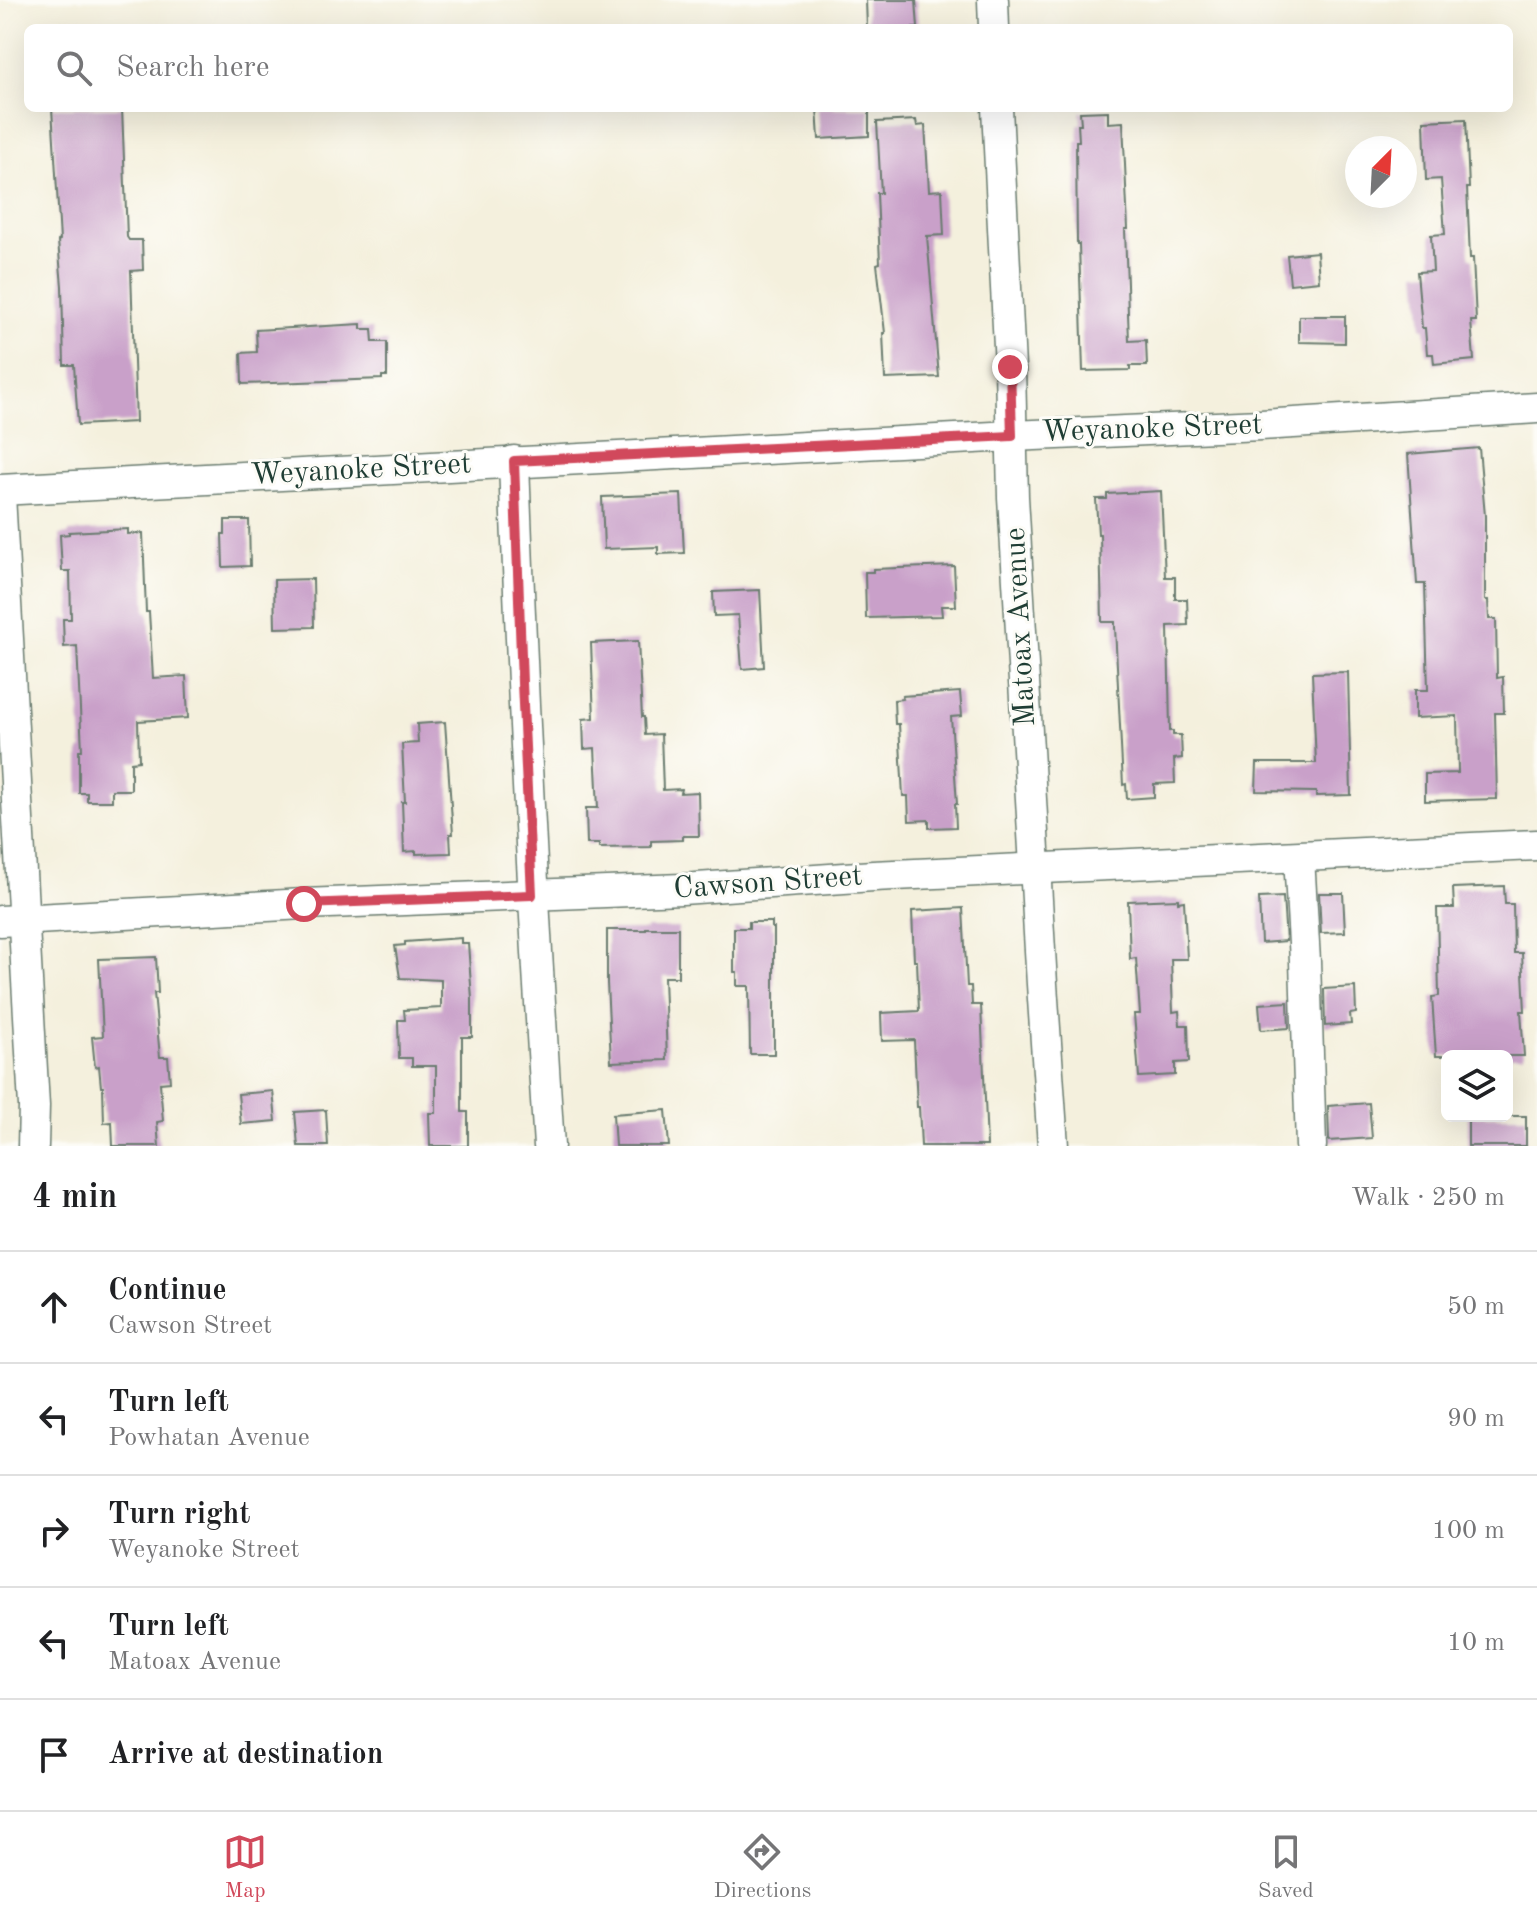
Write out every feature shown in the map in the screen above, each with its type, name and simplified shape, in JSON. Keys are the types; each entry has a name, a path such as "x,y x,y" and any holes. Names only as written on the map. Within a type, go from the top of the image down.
{"street":[{"path":"993,0 994,24"},
{"name":"Matoax Avenue","path":"997,112 1014,513 1053,1146"},
{"name":"Weyanoke Street","path":"0,492 514,461 1261,425 1537,408"},
{"path":"514,461 532,895 549,1146"},
{"path":"0,492 12,921 34,1106 33,1146"},
{"name":"Cawson Street","path":"12,921 304,904 682,889 873,876 1537,845"},
{"path":"1299,857 1311,1146"}],"building":[{"path":"866,0 916,0 918,24 867,24"},
{"path":"52,112 122,112 127,237 129,240 142,240 143,270 131,271 136,422 78,425 74,365 64,365"},
{"path":"817,112 869,112 869,136 819,139"},
{"path":"1080,112 1108,112 1108,123 1123,122 1129,341 1146,340 1147,366 1130,366 1130,370 1083,371 1076,141 1079,141 1078,124 1081,124"},
{"path":"1466,119 1470,258 1473,258 1476,321 1471,321 1474,360 1434,364 1433,354 1427,354 1425,328 1422,328 1417,272 1433,271 1431,235 1445,234 1441,179 1426,180 1424,121"},
{"path":"916,120 917,126 925,125 929,191 942,190 944,235 927,236 939,377 885,379 885,333 877,264 880,263 877,193 881,193 877,122"},
{"path":"1317,252 1319,281 1290,284 1287,255"},
{"path":"1299,316 1345,316 1345,343 1299,342"},
{"path":"361,324 361,329 372,329 373,342 387,342 387,376 382,376 382,379 242,384 241,353 257,352 256,330"},
{"path":"1479,448 1485,516 1485,600 1488,600 1489,619 1496,619 1497,678 1503,677 1504,713 1495,713 1497,799 1425,801 1425,774 1458,773 1457,716 1415,718 1415,690 1428,690 1425,584 1417,584 1408,454"},
{"path":"1161,491 1165,577 1175,577 1175,599 1187,599 1188,625 1168,626 1170,731 1173,735 1181,735 1182,758 1174,759 1175,783 1154,784 1154,797 1127,799 1126,784 1123,785 1115,622 1102,622 1096,499 1107,499 1107,494"},
{"path":"681,494 684,553 658,554 658,547 604,549 602,497"},
{"path":"225,520 249,520 250,566 223,567 222,534 225,534"},
{"path":"128,529 128,534 143,533 146,612 149,612 153,678 186,676 188,718 138,721 139,761 131,762 131,790 112,790 112,801 87,801 87,793 79,793 79,750 82,750 77,646 64,647 63,619 71,619 70,571 62,571 60,535"},
{"path":"954,566 956,606 941,606 942,616 866,618 865,572 873,572 873,569"},
{"path":"313,579 314,627 275,628 274,580"},
{"path":"760,590 764,667 742,669 738,615 714,616 713,592"},
{"path":"638,641 645,735 661,734 663,790 698,792 699,836 651,841 651,847 599,848 599,844 587,844 586,808 598,808 595,748 584,749 583,719 594,718 591,643"},
{"path":"1348,672 1351,795 1316,796 1316,792 1256,791 1257,763 1316,763 1312,673"},
{"path":"960,692 962,716 951,717 956,827 929,828 929,820 909,821 908,796 903,796 899,724 895,724 894,700 903,699 902,696"},
{"path":"445,722 453,834 450,834 451,853 404,852 402,744 418,743 417,724"},
{"path":"1504,886 1505,904 1513,904 1514,953 1522,953 1524,1056 1513,1056 1513,1050 1441,1050 1441,1056 1436,1056 1432,997 1439,996 1437,908 1454,908 1453,888"},
{"path":"1319,893 1343,893 1345,932 1321,933"},
{"path":"1283,897 1286,941 1261,943 1259,898"},
{"path":"1178,899 1178,902 1184,901 1187,959 1171,959 1173,1012 1179,1011 1180,1025 1188,1025 1189,1062 1175,1063 1175,1075 1139,1077 1134,1014 1140,1014 1136,958 1130,959 1128,901"},
{"path":"963,908 967,986 971,986 972,1005 981,1005 987,1146 921,1146 914,1040 882,1041 881,1013 919,1011 912,911"},
{"path":"749,922 772,922 774,928 774,1054 750,1054 749,986 737,986 737,972 734,972 734,928 749,928"},
{"path":"678,928 678,977 664,977 667,1060 611,1062 607,930"},
{"path":"461,938 461,943 468,943 472,999 472,1037 462,1037 462,1112 468,1112 468,1146 430,1146 429,1113 436,1113 436,1066 412,1066 412,1058 399,1058 398,1020 405,1020 404,1010 441,1008 441,980 400,978 395,946 405,945 405,942"},
{"path":"156,957 158,993 154,993 160,1057 168,1057 170,1082 160,1083 163,1121 157,1122 159,1146 113,1146 112,1122 104,1123 103,1087 99,1066 95,1067 92,1037 103,1036 99,959"},
{"path":"1355,987 1356,1013 1350,1014 1351,1024 1325,1026 1324,989"},
{"path":"1288,1002 1289,1028 1261,1030 1259,1004"},
{"path":"273,1091 276,1121 241,1124 238,1094"},
{"path":"1369,1103 1372,1138 1329,1141 1328,1106"},
{"path":"326,1110 328,1146 298,1146 295,1112"},
{"path":"666,1110 669,1146 615,1146 613,1114"},
{"path":"1513,1116 1526,1116 1526,1146 1468,1146 1468,1122 1513,1122"}],"route":[{"path":"304,904 532,895 514,461 1012,436 1010,367"}]}
